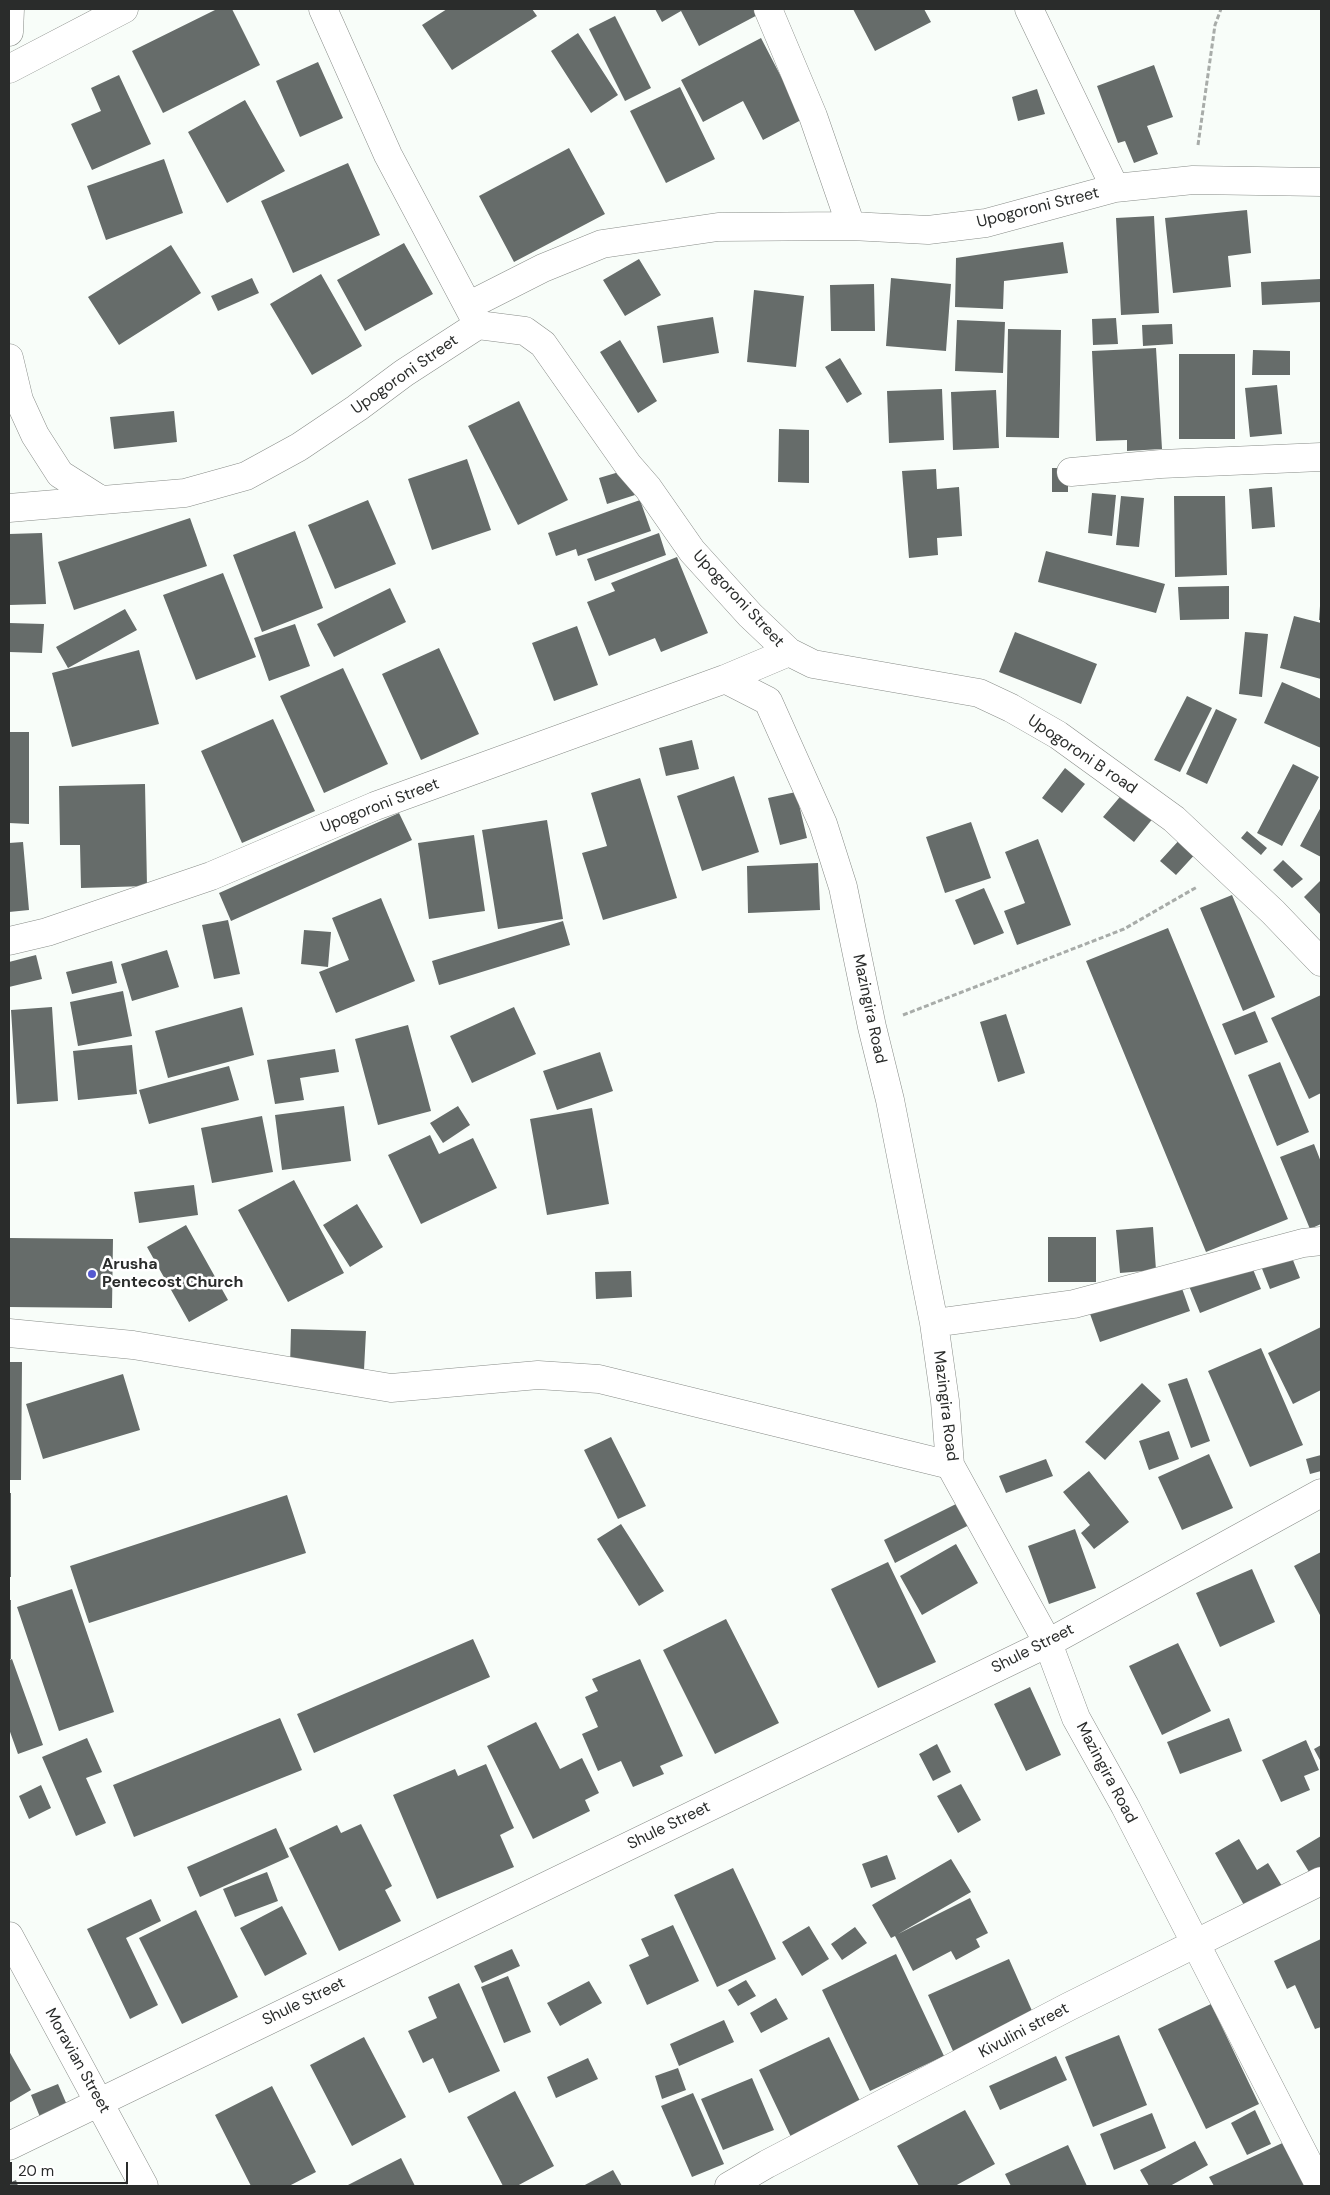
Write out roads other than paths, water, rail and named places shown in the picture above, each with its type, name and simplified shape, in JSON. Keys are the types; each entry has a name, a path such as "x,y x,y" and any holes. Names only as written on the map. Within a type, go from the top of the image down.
{"street":[{"path":"9,32 10,9"},
{"path":"9,69 124,9"},
{"path":"323,9 388,155 473,316"},
{"path":"768,9 813,116 851,226"},
{"path":"1029,9 1115,188"},
{"name":"Upogoroni Street","path":"101,500 185,493 246,476 299,446 357,408 404,373 473,316 544,268 602,244 718,227 851,226 928,230 986,223 1115,188 1193,180 1321,182"},
{"name":"Upogoroni Street","path":"9,941 47,932 211,876 375,806 724,679 788,652 750,615 692,551 648,488 628,465 544,344 525,331 473,316"},
{"path":"9,358 19,400 35,435 60,474 101,500"},
{"path":"1071,472 1161,464 1321,457"},
{"path":"9,508 101,500"},
{"name":"Upogoroni B road","path":"788,652 813,664 979,693 1011,708 1058,735 1174,819 1273,912 1321,962"},
{"name":"Mazingira Road","path":"724,679 768,701 824,824 844,887 872,1027 890,1100 934,1323 945,1401 950,1465 1048,1642 1076,1718 1196,1943 1320,2186"},
{"path":"934,1323 1074,1304 1303,1243 1321,1241"},
{"path":"9,1333 133,1345 391,1388 538,1375 599,1379 950,1465"},
{"name":"Shule Street","path":"9,2146 1048,1642 1321,1493"},
{"name":"Kivulini street","path":"729,2186 767,2164 1068,2007 1321,1881"},
{"name":"Moravian Street","path":"9,1936 144,2186"}],"place":[{"name":"Arusha Pentecost Church","path":"92,1274"}]}
